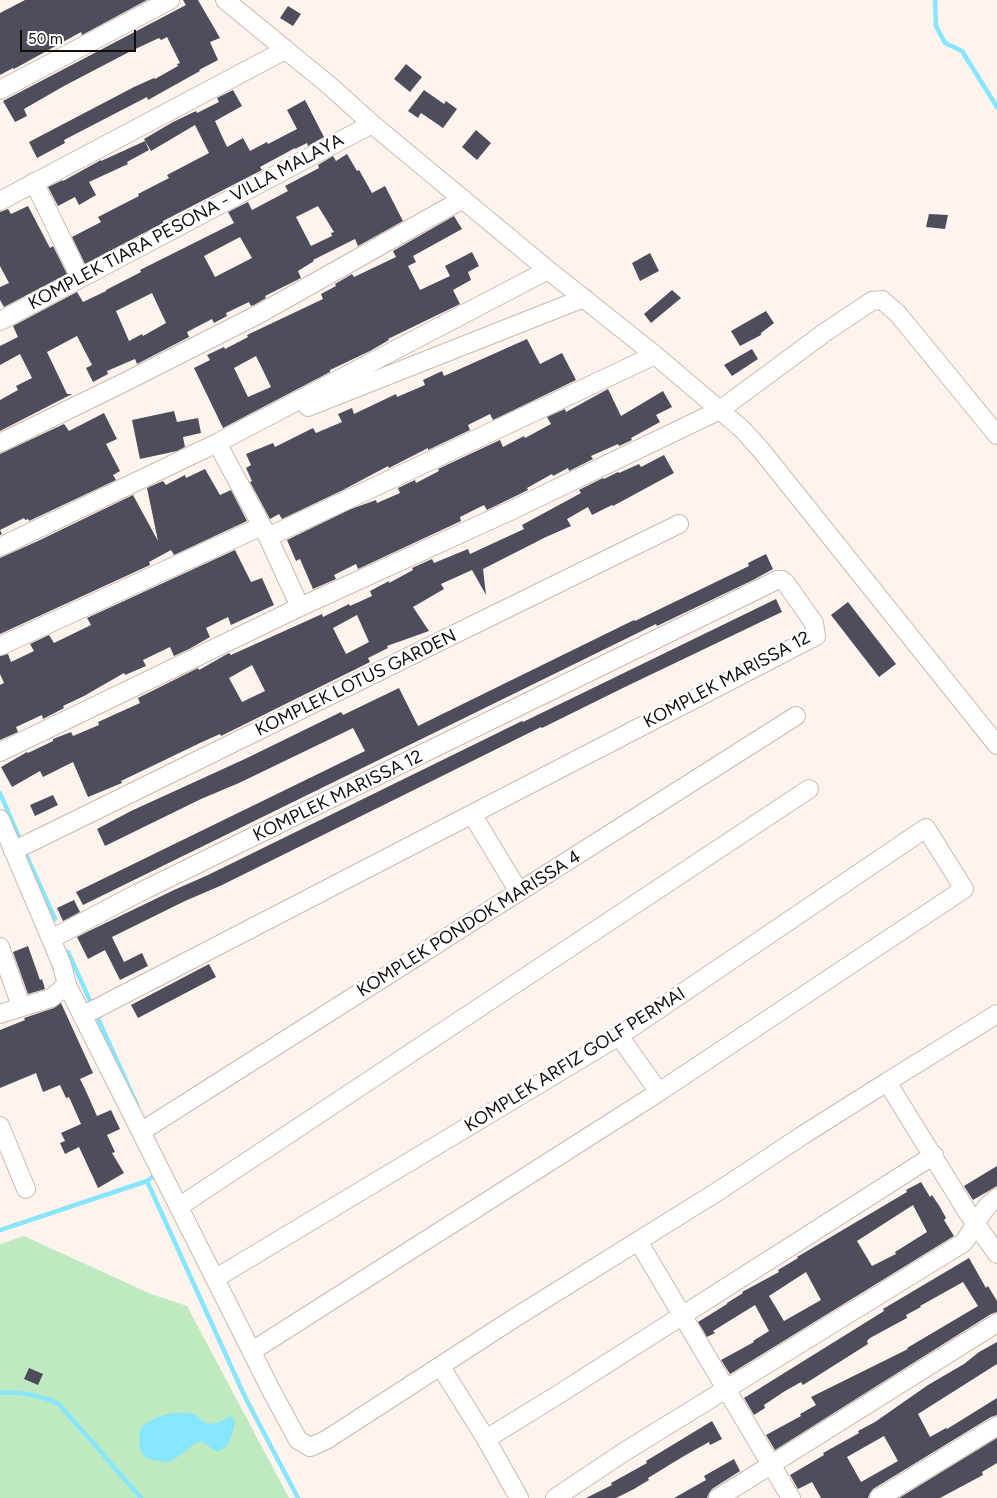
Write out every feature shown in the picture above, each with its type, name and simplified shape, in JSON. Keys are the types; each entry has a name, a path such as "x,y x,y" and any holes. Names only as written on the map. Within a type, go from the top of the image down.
{"street":[{"path":"0,90 170,0"},
{"path":"225,0 330,86 372,124 548,270 655,355 742,429 761,450 997,745"},
{"path":"0,201 285,50"},
{"name":"KOMPLEK TIARA PESONA - VILLA MALAYA","path":"0,320 372,124"},
{"path":"34,182 80,277"},
{"path":"0,443 126,382 259,314 463,199"},
{"path":"217,443 548,270"},
{"path":"0,547 217,443 584,298"},
{"path":"0,752 300,607 510,511 720,410 824,333 872,301 882,300 898,314 997,434"},
{"path":"0,646 265,531 655,355"},
{"path":"217,443 265,531 300,607"},
{"name":"KOMPLEK LOTUS GARDEN","path":"13,851 679,524"},
{"name":"KOMPLEK MARISSA 12","path":"51,939 156,885 777,580 785,582 814,623 817,632 816,636 82,1016"},
{"name":"KOMPLEK PONDOK MARISSA 4","path":"142,1131 796,716"},
{"path":"180,1206 809,789"},
{"path":"472,814 519,892"},
{"path":"0,819 62,965 67,985 82,1016 298,1440 310,1447 326,1440 516,1317 997,1014"},
{"name":"KOMPLEK ARFIZ GOLF PERMAI","path":"216,1278 619,1036 926,828 964,889 659,1092"},
{"path":"0,947 22,1006"},
{"path":"0,1014 50,998 67,985"},
{"path":"252,1352 659,1092 619,1036"},
{"path":"888,1082 976,1224 997,1254"},
{"path":"0,1126 26,1189"},
{"path":"486,1438 556,1396 934,1155"},
{"path":"555,1498 963,1243 981,1213 997,1198"},
{"path":"638,1240 791,1498"},
{"path":"718,1498 997,1323"},
{"path":"441,1367 486,1438 519,1498"},
{"path":"880,1498 997,1426"}],"green space":[{"path":"24,1236 151,1294 187,1306 289,1498 0,1498 0,1244"}],"water":[{"path":"172,1413 193,1414 208,1424 219,1422 231,1415 235,1423 228,1444 217,1452 201,1441 171,1461 162,1462 147,1458 141,1451 139,1441 140,1429 155,1419"}],"building":[{"path":"25,0 147,0 82,35 81,32 0,75 0,13"},
{"path":"183,0 198,0 220,38 210,42 218,60 148,100 147,97 64,140 65,143 37,158 29,142 178,66 177,64 180,63 167,37 161,40 159,38 131,51 64,86 24,109 27,116 15,122 3,101 186,5"},
{"path":"288,6 301,14 293,26 280,18"},
{"path":"406,64 422,77 410,92 394,79"},
{"path":"233,90 242,106 215,121 227,147 243,138 250,151 297,129 287,110 305,100 324,137 308,146 307,143 295,148 260,167 262,170 85,264 72,237 101,222 98,217 139,196 138,194 169,178 167,175 209,153 195,125 151,151 144,139 173,122 219,102 217,98"},
{"path":"424,90 444,104 446,101 457,109 443,128 421,113 418,118 408,111"},
{"path":"476,130 491,143 477,160 462,147"},
{"path":"145,141 149,150 127,162 128,164 89,182 96,195 79,205 75,197 58,206 48,187 101,160"},
{"path":"347,154 372,193 385,186 403,221 358,246 355,239 313,260 298,271 301,278 265,296 266,298 254,305 251,306 249,302 226,313 227,316 214,323 212,319 187,332 189,337 137,364 135,359 107,371 108,374 93,382 86,368 92,365 77,336 47,352 67,394 72,394 0,431 0,400 18,390 16,386 32,378 20,354 0,365 0,346 18,337 13,326 77,292 83,302 106,291 141,272 140,270 234,223 228,212 248,202 252,210 288,191 285,186 319,168 318,165 333,156 336,161","holes":["318,206 334,232 331,233 332,236 311,246 296,217","240,237 252,258 215,277 204,256","152,293 166,323 143,336 142,334 129,341 116,311"]},
{"path":"28,206 50,248 53,246 67,274 4,307 0,300 0,287 9,283 0,266 0,212 8,209 11,214"},
{"path":"929,214 948,215 945,229 926,227"},
{"path":"454,216 462,229 413,256 416,262 408,266 420,290 450,276 445,266 472,252 479,266 468,272 471,280 453,290 460,304 388,339 370,351 330,370 330,372 223,428 194,368 210,360 207,355 224,347 225,349 248,337 247,335 323,299 321,294 352,274 354,277 396,257 393,251","holes":["256,356 271,387 248,397 234,368"]},
{"path":"650,253 659,271 640,281 632,263"},
{"path":"672,290 681,298 651,323 644,314"},
{"path":"766,311 774,323 761,335 740,346 731,331"},
{"path":"527,339 540,364 562,353 576,380 493,420 490,414 468,425 470,430 428,450 428,448 389,468 388,466 282,519 279,514 270,519 250,482 252,481 246,468 251,465 246,454 273,443 275,447 313,428 316,433 342,422 338,414 352,408 354,414 396,394 397,397 425,385 423,380 442,371 444,376"},
{"path":"752,349 758,359 732,376 724,365"},
{"path":"608,389 621,416 663,391 672,407 656,415 660,422 631,438 632,440 591,456 593,459 569,471 568,468 553,476 552,474 527,488 528,490 487,510 484,505 460,517 461,521 358,569 356,564 334,575 336,579 313,589 300,559 296,561 287,540 351,509 376,500 377,503 400,493 398,488 415,480 416,483 439,471 438,469 500,440 503,447 524,436 525,438 551,424 547,417 565,409 566,412"},
{"path":"174,411 177,422 198,418 201,433 183,437 185,447 177,451 140,459 132,420"},
{"path":"104,413 117,439 106,444 120,471 113,475 116,480 29,521 24,518 0,530 0,454 64,424 69,431"},
{"path":"664,455 674,473 613,506 592,515 588,507 567,519 571,526 483,569 486,595 472,570 441,584 444,589 413,607 429,631 387,646 388,648 368,658 370,662 221,736 220,734 200,743 121,781 122,783 88,797 73,762 43,777 40,771 12,787 1,767 27,752 53,741 53,739 71,732 73,736 99,725 98,722 140,703 138,698 198,668 199,670 229,653 231,655 322,614 323,617 349,604 350,606 372,596 370,591 413,570 412,568 432,559 434,563 468,549 470,554 524,529 522,525 581,493 579,490 639,464 641,467","holes":["357,615 369,642 346,654 333,628","252,665 265,691 242,702 229,678"]},
{"path":"205,469 220,495 231,490 247,521 174,555 171,550 149,562 150,565 0,634 0,558 133,495 158,541 147,488 163,481 166,485 185,475 186,478"},
{"path":"235,550 251,582 262,578 274,605 231,625 228,617 206,628 210,637 189,649 174,656 170,647 143,660 146,666 125,675 124,673 43,719 42,715 16,727 18,732 0,740 0,685 4,683 0,674 0,656 8,654 11,662 34,651 30,644 49,635 54,643 91,625 87,618"},
{"path":"766,554 773,569 753,580 657,626 656,624 83,905 76,892 365,751 353,728 105,846 97,829 131,811 247,758 341,712 343,715 399,688 418,726 749,566 748,563"},
{"path":"776,599 782,612 541,727 220,886 112,937 124,962 142,953 148,966 120,980 105,950 88,959 77,937"},
{"path":"848,602 896,664 879,677 831,615"},
{"path":"53,795 58,805 35,816 30,805"},
{"path":"74,900 80,912 63,921 57,908"},
{"path":"28,946 45,989 28,994 13,952"},
{"path":"209,964 216,977 138,1018 131,1005"},
{"path":"61,1003 93,1073 80,1079 97,1116 111,1110 120,1129 107,1135 115,1152 112,1153 124,1173 98,1188 79,1147 65,1154 60,1143 65,1141 61,1133 81,1124 69,1097 66,1098 60,1085 43,1092 36,1073 0,1088 0,1030 25,1020 24,1018 54,1008"},
{"path":"997,1166 997,1186 973,1200 964,1186"},
{"path":"921,1182 930,1197 932,1195 940,1207 946,1218 944,1220 954,1236 730,1374 721,1360 754,1342 769,1331 755,1305 713,1331 715,1333 707,1337 698,1322 742,1292 779,1272 778,1270 797,1257 907,1192 906,1190","holes":["913,1205 927,1232 895,1252 896,1254 872,1266 857,1241","806,1272 821,1300 784,1321 769,1296"]},
{"path":"969,1258 986,1288 988,1286 997,1301 997,1312 775,1450 766,1435 801,1416 800,1414 816,1405 811,1397 908,1349 978,1306 963,1282 906,1315 907,1318 870,1338 867,1341 868,1344 803,1385 801,1382 785,1391 764,1405 765,1408 754,1415 744,1398 884,1311 883,1309"},
{"path":"997,1342 997,1364 918,1414 930,1437 947,1429 997,1398 997,1415 873,1489 868,1498 821,1498 812,1482 798,1489 790,1475 824,1455 823,1453 859,1433 858,1431 964,1364 979,1352","holes":["884,1436 898,1461 861,1482 847,1457"]},
{"path":"29,1368 43,1374 38,1385 24,1379"},
{"path":"712,1421 722,1439 710,1445 709,1442 648,1478 649,1480 616,1498 586,1498 612,1485 611,1483 647,1463 646,1461"},
{"path":"997,1438 997,1463 982,1472 983,1475 940,1498 899,1498"},
{"path":"734,1459 740,1471 712,1489 707,1498 674,1498 706,1480 704,1476"}],"waterway":[{"path":"935,0 936,26 945,43 962,51 997,107"},
{"path":"0,793 21,842"},
{"path":"24,850 55,919"},
{"path":"68,952 92,1005"},
{"path":"95,1012 137,1105"},
{"path":"0,1230 147,1181 158,1173"},
{"path":"147,1181 245,1397 298,1498"},
{"path":"0,1393 30,1394 59,1404 141,1498"}]}
